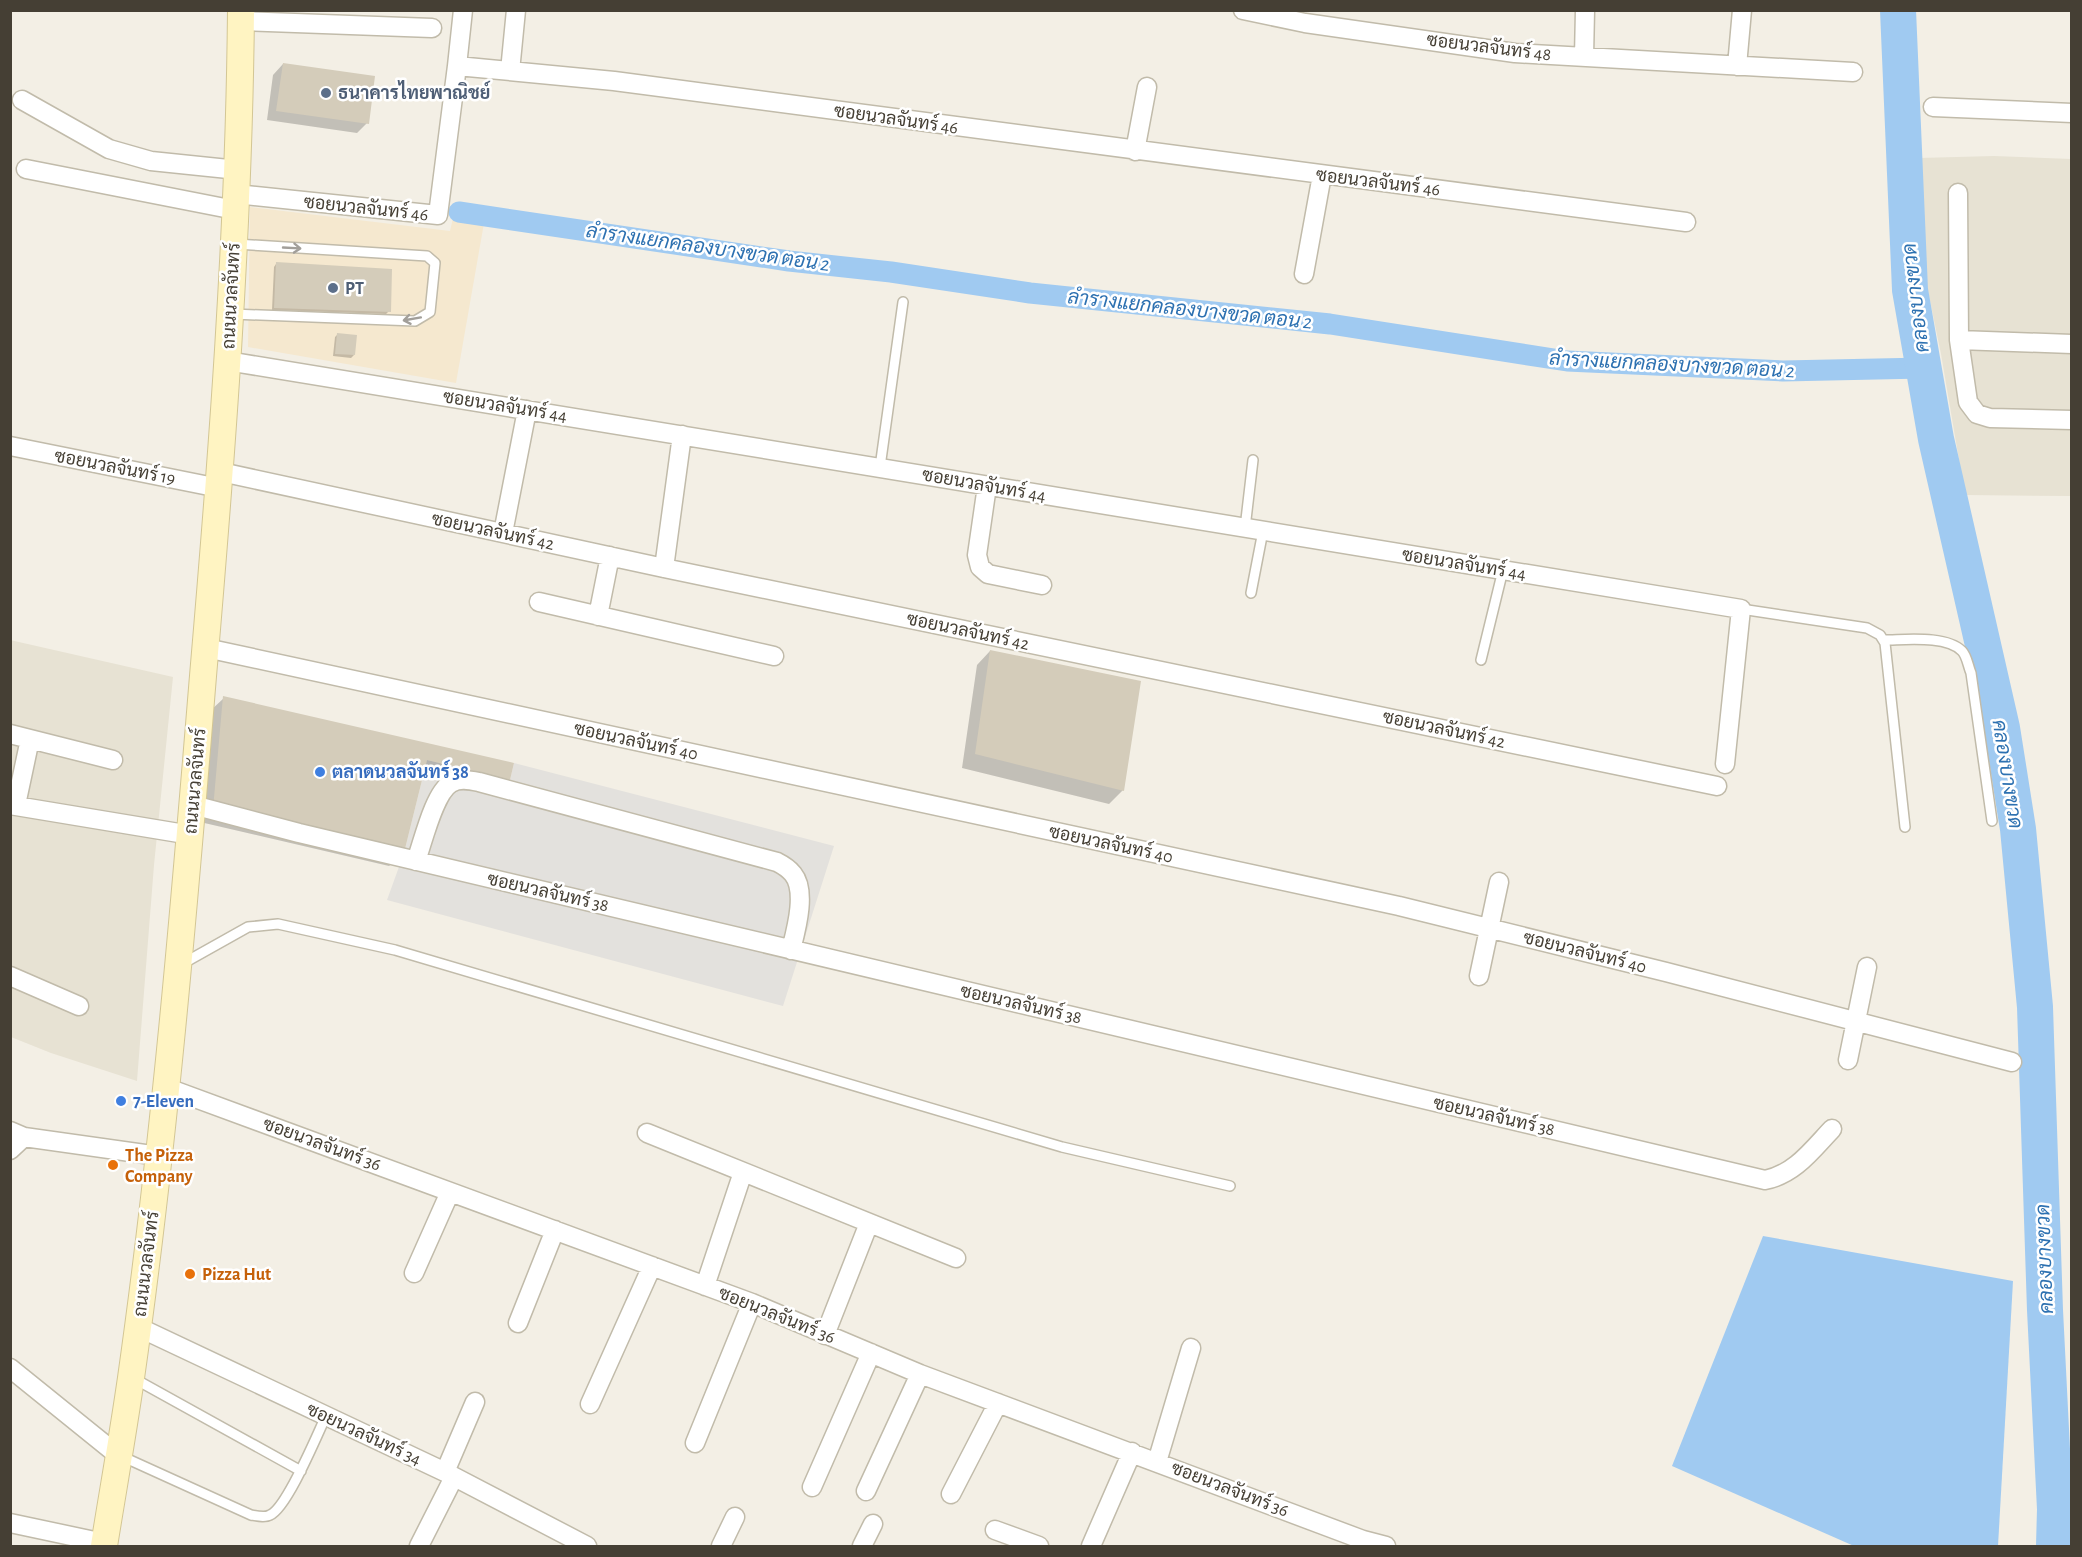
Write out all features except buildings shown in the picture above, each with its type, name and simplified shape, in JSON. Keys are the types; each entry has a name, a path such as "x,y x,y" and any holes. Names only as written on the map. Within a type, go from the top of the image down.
{"main road":[{"name":"ถนนนวลจันทร์","path":"104,1545 131,1377 159,1156 193,805 228,362 241,16"}],"street":[{"path":"457,66 463,10"},
{"path":"510,71 516,10"},
{"name":"ซอยนวลจันทร์ 48","path":"1243,10 1305,23 1515,53 1853,72"},
{"path":"1584,57 1586,10"},
{"path":"1737,66 1742,10"},
{"path":"241,16 432,28"},
{"name":"ซอยนวลจันทร์ 46","path":"236,192 438,215 457,66 626,82 1686,222"},
{"path":"1135,151 1147,87"},
{"path":"22,100 109,149 151,161 236,192"},
{"path":"1933,107 2072,113"},
{"path":"26,170 236,192"},
{"path":"1305,274 1322,175"},
{"path":"1958,193 1959,340 1968,402 1977,414 1990,418 2072,420"},
{"path":"1959,340 2072,344"},
{"name":"ซอยนวลจันทร์ 44","path":"228,362 1741,609"},
{"path":"503,533 527,410"},
{"path":"664,568 682,435"},
{"name":"ซอยนวลจันทร์ 19","path":"10,446 220,480"},
{"name":"ซอยนวลจันทร์ 42","path":"220,480 503,533 1717,786"},
{"path":"987,486 977,555 980,567 988,574 1041,585"},
{"path":"598,616 610,556"},
{"path":"539,603 774,656"},
{"path":"1725,764 1741,609"},
{"name":"ซอยนวลจันทร์ 40","path":"206,648 1398,906 2012,1062"},
{"path":"10,734 113,760"},
{"path":"30,740 13,805 190,835"},
{"path":"416,861 440,794 450,784 457,781 479,782 777,862 793,874 799,889 799,918 791,950"},
{"name":"ซอยนวลจันทร์ 38","path":"193,805 416,861 1765,1180 1778,1178 1798,1165 1832,1129"},
{"path":"1479,976 1499,882"},
{"path":"1848,1060 1867,967"},
{"path":"10,976 78,1006"},
{"name":"ซอยนวลจันทร์ 36","path":"165,1087 752,1303 920,1374 1132,1452 1362,1543 1386,1546"},
{"path":"647,1133 956,1258"},
{"path":"10,1150 17,1134 159,1156"},
{"path":"705,1286 743,1172"},
{"path":"414,1273 450,1192"},
{"path":"825,1335 869,1223"},
{"path":"518,1323 555,1230"},
{"path":"590,1404 652,1266"},
{"path":"695,1443 752,1303"},
{"name":"ซอยนวลจันทร์ 34","path":"138,1327 449,1475 587,1546"},
{"path":"1157,1462 1191,1348"},
{"path":"812,1487 871,1353"},
{"path":"10,1368 119,1456"},
{"path":"867,1491 920,1374"},
{"path":"419,1546 449,1475 475,1402"},
{"path":"951,1494 998,1403"},
{"path":"1091,1546 1132,1452"},
{"path":"721,1546 735,1517"},
{"path":"10,1523 104,1545"},
{"path":"862,1546 873,1524"},
{"path":"995,1530 1039,1546"}],"lane":[{"path":"229,314 415,321 430,312 435,262 427,256 233,244"},
{"path":"880,467 903,302"},
{"path":"1245,528 1253,460"},
{"path":"1251,593 1263,531"},
{"path":"1481,660 1503,570"},
{"path":"1741,609 1868,628 1884,640 1905,826"},
{"path":"1884,640 1938,640 1956,646 1964,653 1971,673 1992,820"},
{"path":"177,967 248,927 278,924 395,950 1062,1147 1230,1186"},
{"path":"131,1377 301,1471"},
{"path":"119,1456 252,1515 265,1517 272,1515 279,1508 301,1471 326,1416"}],"shaded area":[{"path":"1994,156 2071,159 2071,496 1965,495 1941,354 1921,257 1916,173 1919,158"},
{"path":"250,207 450,231 453,218 484,223 456,383 248,347"},
{"path":"10,640 173,677 154,865 137,1081 51,1053 11,1037"},
{"path":"427,760 510,780 514,763 834,846 783,1006 387,900 404,853"}],"water":[{"path":"1763,1236 2013,1281 1998,1546 1854,1546 1672,1466"}],"waterway":[{"name":"คลองบางขวด","path":"1898,10 1910,290 1936,439 2002,728 2018,829 2035,1007 2045,1310 2055,1509 2054,1546"},
{"name":"ลำรางแยกคลองบางขวด ตอน 2","path":"459,212 789,261 891,272 1030,293 1330,324 1567,361 1783,371 1924,368"}],"place":[{"name":"ธนาคารไทยพาณิชย์","path":"326,93"},
{"name":"PT","path":"333,288"},
{"name":"ตลาดนวลจันทร์ 38","path":"320,772"},
{"name":"7-Eleven","path":"121,1101"},
{"name":"The Pizza Company","path":"113,1165"},
{"name":"Pizza Hut","path":"190,1274"}]}
